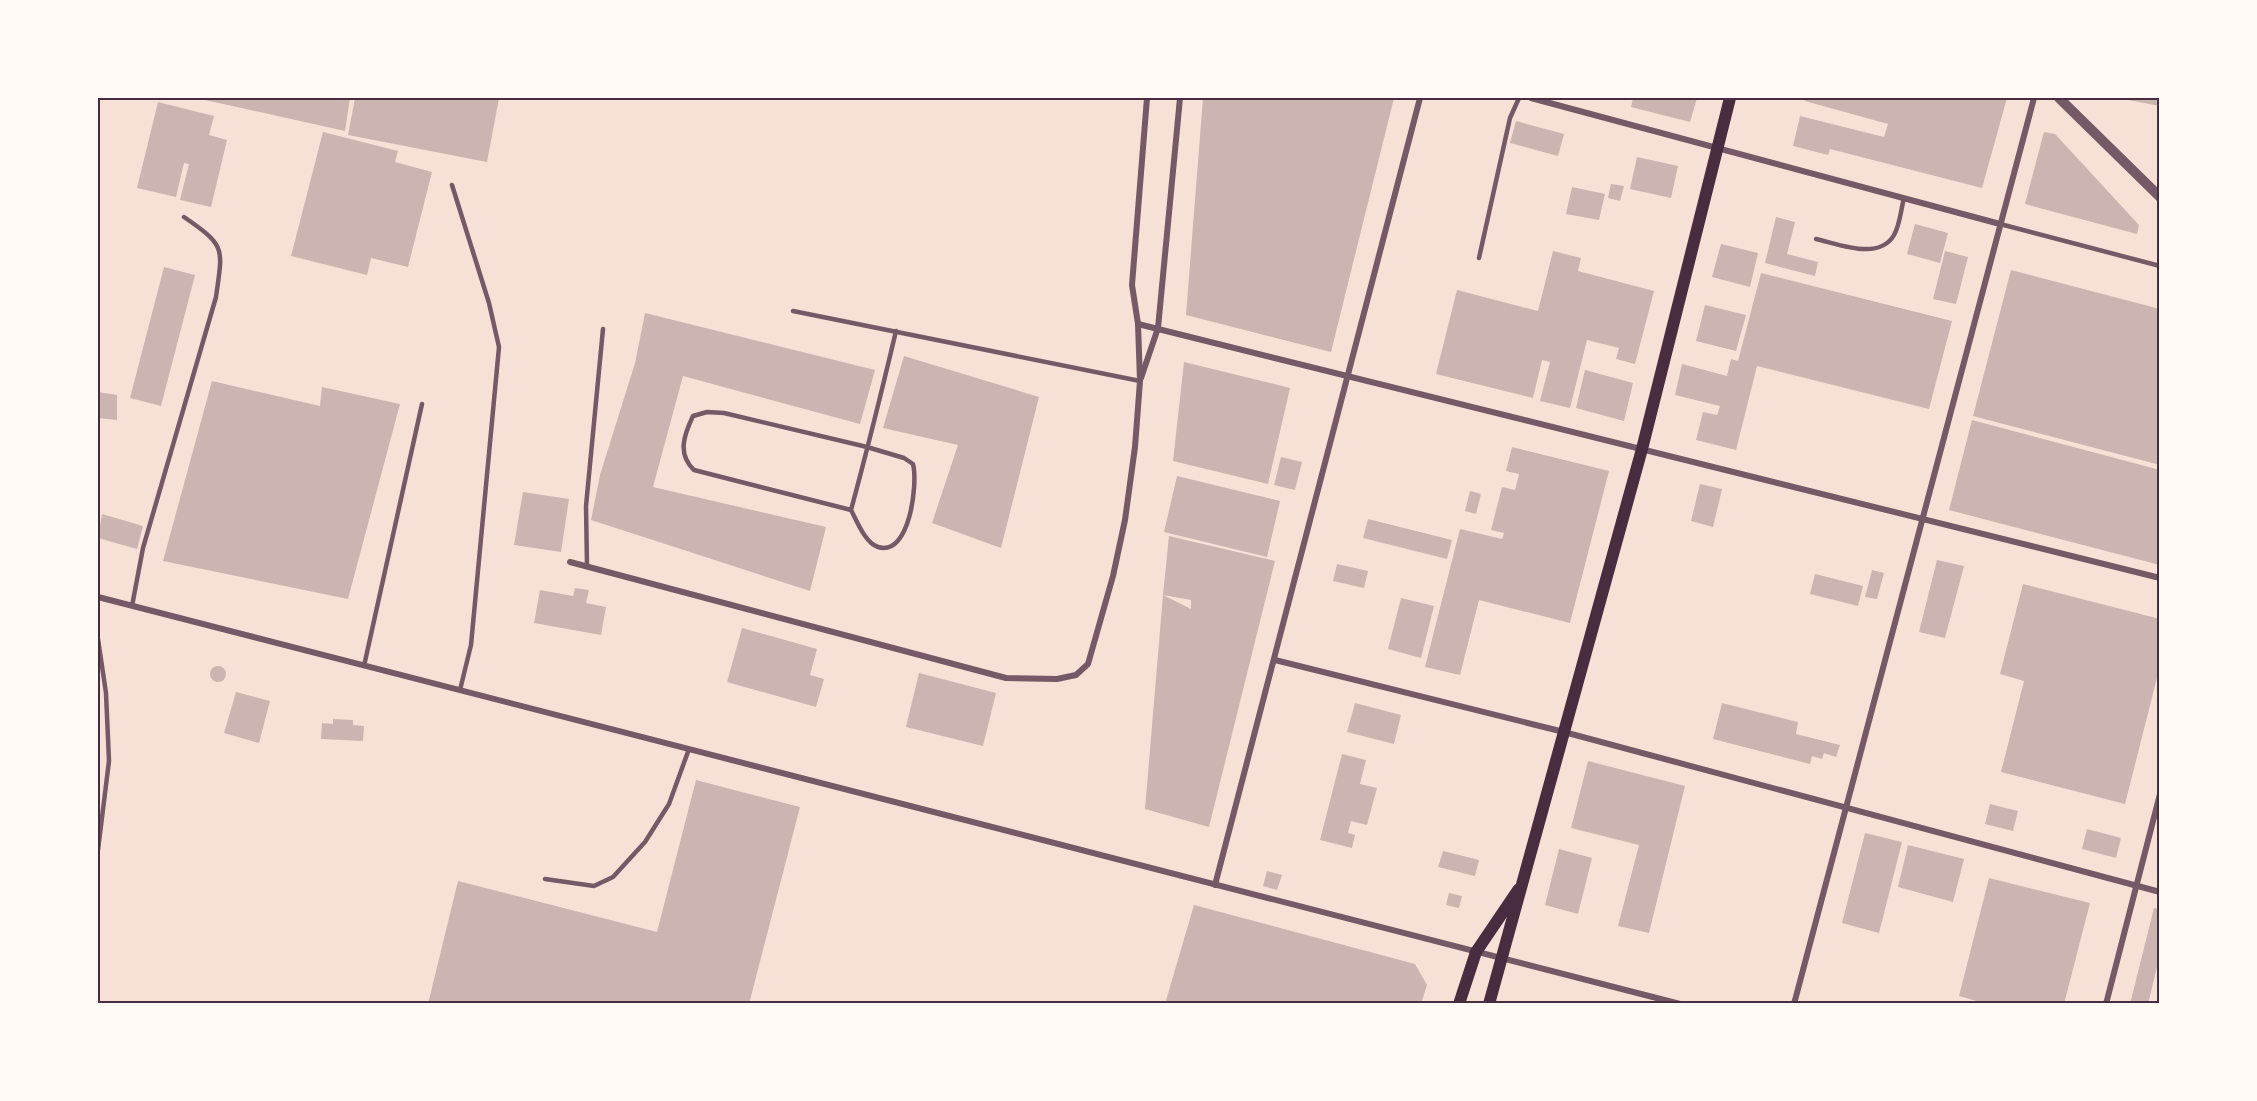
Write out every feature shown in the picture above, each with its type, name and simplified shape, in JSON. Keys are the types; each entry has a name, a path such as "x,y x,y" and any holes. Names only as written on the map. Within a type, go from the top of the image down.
{"main road":[{"path":"1489,1004 1642,449 1730,98"},
{"path":"1459,1004 1476,952 1524,881"}],"street":[{"path":"570,562 1006,678 1034,680 1076,675 1088,664 1113,576 1125,520 1136,447 1140,381 1138,324 1132,285 1147,98"},
{"path":"1140,381 1158,328 1180,98"},
{"path":"1215,885 1420,98"},
{"path":"1532,98 2000,224"},
{"path":"1794,1004 2034,98"},
{"path":"2059,98 2160,197"},
{"path":"1138,324 2160,578"},
{"path":"98,597 1680,1004"},
{"path":"1275,660 1564,732 2160,892"},
{"path":"2106,1004 2160,794"}],"lane":[{"path":"1479,258 1509,118 1519,98"},
{"path":"452,185 489,303 499,347 471,645 460,690"},
{"path":"1816,239 1867,249 1882,247 1894,235 1904,198"},
{"path":"132,606 142,548 193,384 216,297 220,269 220,248 215,238 184,217"},
{"path":"2000,224 2160,267"},
{"path":"792,311 1140,381"},
{"path":"587,566 586,506 603,329"},
{"path":"851,510 694,470 686,463 683,451 686,433 693,416 707,412 724,413 867,447 904,458 913,464 916,475 907,527 902,538 890,547 878,547 868,540 851,510 867,447 896,331"},
{"path":"364,666 422,404"},
{"path":"98,639 106,693 109,760 98,850"},
{"path":"545,879 594,886 613,877 645,842 669,804 689,749"}],"building":[{"path":"196,98 350,98 345,131"},
{"path":"355,98 499,98 487,162 348,135"},
{"path":"1203,98 1394,98 1331,352 1186,315"},
{"path":"1633,98 1697,98 1690,122 1631,107"},
{"path":"1806,98 2007,98 1982,188 1830,149 1828,155 1793,146 1800,116 1884,137 1888,124 1805,101"},
{"path":"2160,98 2160,106 2123,99"},
{"path":"158,102 214,116 209,135 227,140 211,207 180,200 189,164 184,163 176,197 137,188"},
{"path":"1516,121 1564,134 1558,156 1510,143"},
{"path":"323,132 398,151 395,162 432,172 408,267 371,258 367,275 291,256"},
{"path":"2044,132 2055,134 2139,225 2137,234 2025,204"},
{"path":"1637,157 1678,166 1671,198 1630,189"},
{"path":"1611,184 1624,186 1620,201 1608,198"},
{"path":"1572,187 1605,194 1599,220 1566,214"},
{"path":"1776,217 1795,222 1787,254 1818,262 1815,276 1765,263"},
{"path":"1915,224 1948,233 1940,263 1907,254"},
{"path":"1721,244 1758,253 1750,287 1712,277"},
{"path":"1553,251 1581,258 1578,271 1654,291 1635,364 1616,359 1619,348 1587,340 1570,408 1540,401 1550,362 1542,360 1533,398 1436,374 1457,290 1538,311"},
{"path":"1945,251 1968,257 1956,304 1933,299"},
{"path":"164,267 195,275 161,406 130,398"},
{"path":"2011,270 2160,309 2160,465 1973,416"},
{"path":"1761,273 1952,321 1929,409 1757,366 1736,450 1696,440 1703,412 1717,415 1720,406 1675,395 1682,364 1727,376 1731,359 1738,361"},
{"path":"1705,305 1746,315 1736,351 1696,341"},
{"path":"645,313 875,370 860,424 683,376 653,487 826,527 810,591 591,520 600,475 635,363"},
{"path":"904,356 1039,397 1001,548 932,523 958,445 883,428"},
{"path":"1184,362 1290,388 1268,484 1173,461"},
{"path":"1585,370 1633,383 1624,421 1576,408"},
{"path":"212,381 320,406 322,387 400,404 348,599 163,561"},
{"path":"98,392 117,395 117,420 98,418"},
{"path":"1972,420 2160,470 2160,565 1949,510"},
{"path":"1512,447 1609,471 1570,623 1479,600 1460,675 1425,667 1460,529 1502,539 1504,533 1491,530 1502,487 1515,490 1519,474 1506,471"},
{"path":"1281,457 1302,462 1295,490 1274,485"},
{"path":"1177,476 1280,501 1267,557 1164,532"},
{"path":"1700,484 1722,489 1713,527 1691,521"},
{"path":"1470,491 1481,494 1476,514 1465,511"},
{"path":"523,492 569,499 561,552 514,545"},
{"path":"102,514 143,526 137,549 98,538"},
{"path":"1368,519 1452,540 1447,559 1363,538"},
{"path":"1169,536 1275,561 1209,827 1145,809 1163,595","holes":["1163,595 1191,600 1191,609"]},
{"path":"1937,560 1964,566 1945,638 1919,632"},
{"path":"1337,564 1368,571 1364,588 1333,581"},
{"path":"1872,570 1884,573 1877,599 1865,597"},
{"path":"1815,574 1863,586 1858,606 1810,594"},
{"path":"2023,584 2160,619 2160,666 2125,804 2001,772 2024,681 2000,674"},
{"path":"575,588 589,590 586,603 606,607 601,635 534,623 540,590 573,596"},
{"path":"1401,598 1434,606 1421,658 1388,649"},
{"path":"742,628 817,649 810,675 824,679 816,707 727,682"},
{"path":"218,666 224,668 226,674 224,680 218,682 212,680 210,674 212,668"},
{"path":"919,673 996,693 983,746 906,727"},
{"path":"236,692 270,701 259,743 224,733"},
{"path":"1355,703 1401,715 1394,744 1347,732"},
{"path":"1722,703 1798,722 1796,734 1840,745 1836,757 1824,753 1822,759 1812,756 1810,764 1713,739"},
{"path":"333,719 353,720 353,725 364,726 363,741 321,739 322,723 333,724"},
{"path":"1342,754 1366,760 1360,784 1377,788 1367,825 1351,821 1348,833 1355,835 1352,848 1320,840"},
{"path":"1588,761 1685,786 1649,933 1618,926 1639,845 1571,828"},
{"path":"696,780 800,807 749,1004 428,1004 458,881 657,932"},
{"path":"1990,804 2018,811 2013,831 1985,824"},
{"path":"2087,829 2121,838 2116,858 2082,849"},
{"path":"1865,833 1902,842 1879,933 1842,923"},
{"path":"1908,845 1964,859 1953,902 1898,887"},
{"path":"1559,849 1592,858 1578,914 1545,905"},
{"path":"1443,851 1479,860 1475,876 1438,867"},
{"path":"1267,871 1282,875 1277,890 1263,886"},
{"path":"1989,878 2090,903 2064,1004 1987,1004 1959,996"},
{"path":"1449,893 1462,896 1459,908 1446,905"},
{"path":"1194,905 1415,964 1427,985 1421,1004 1165,1004"},
{"path":"2154,908 2160,909 2160,955 2148,1004 2130,1004"}]}
